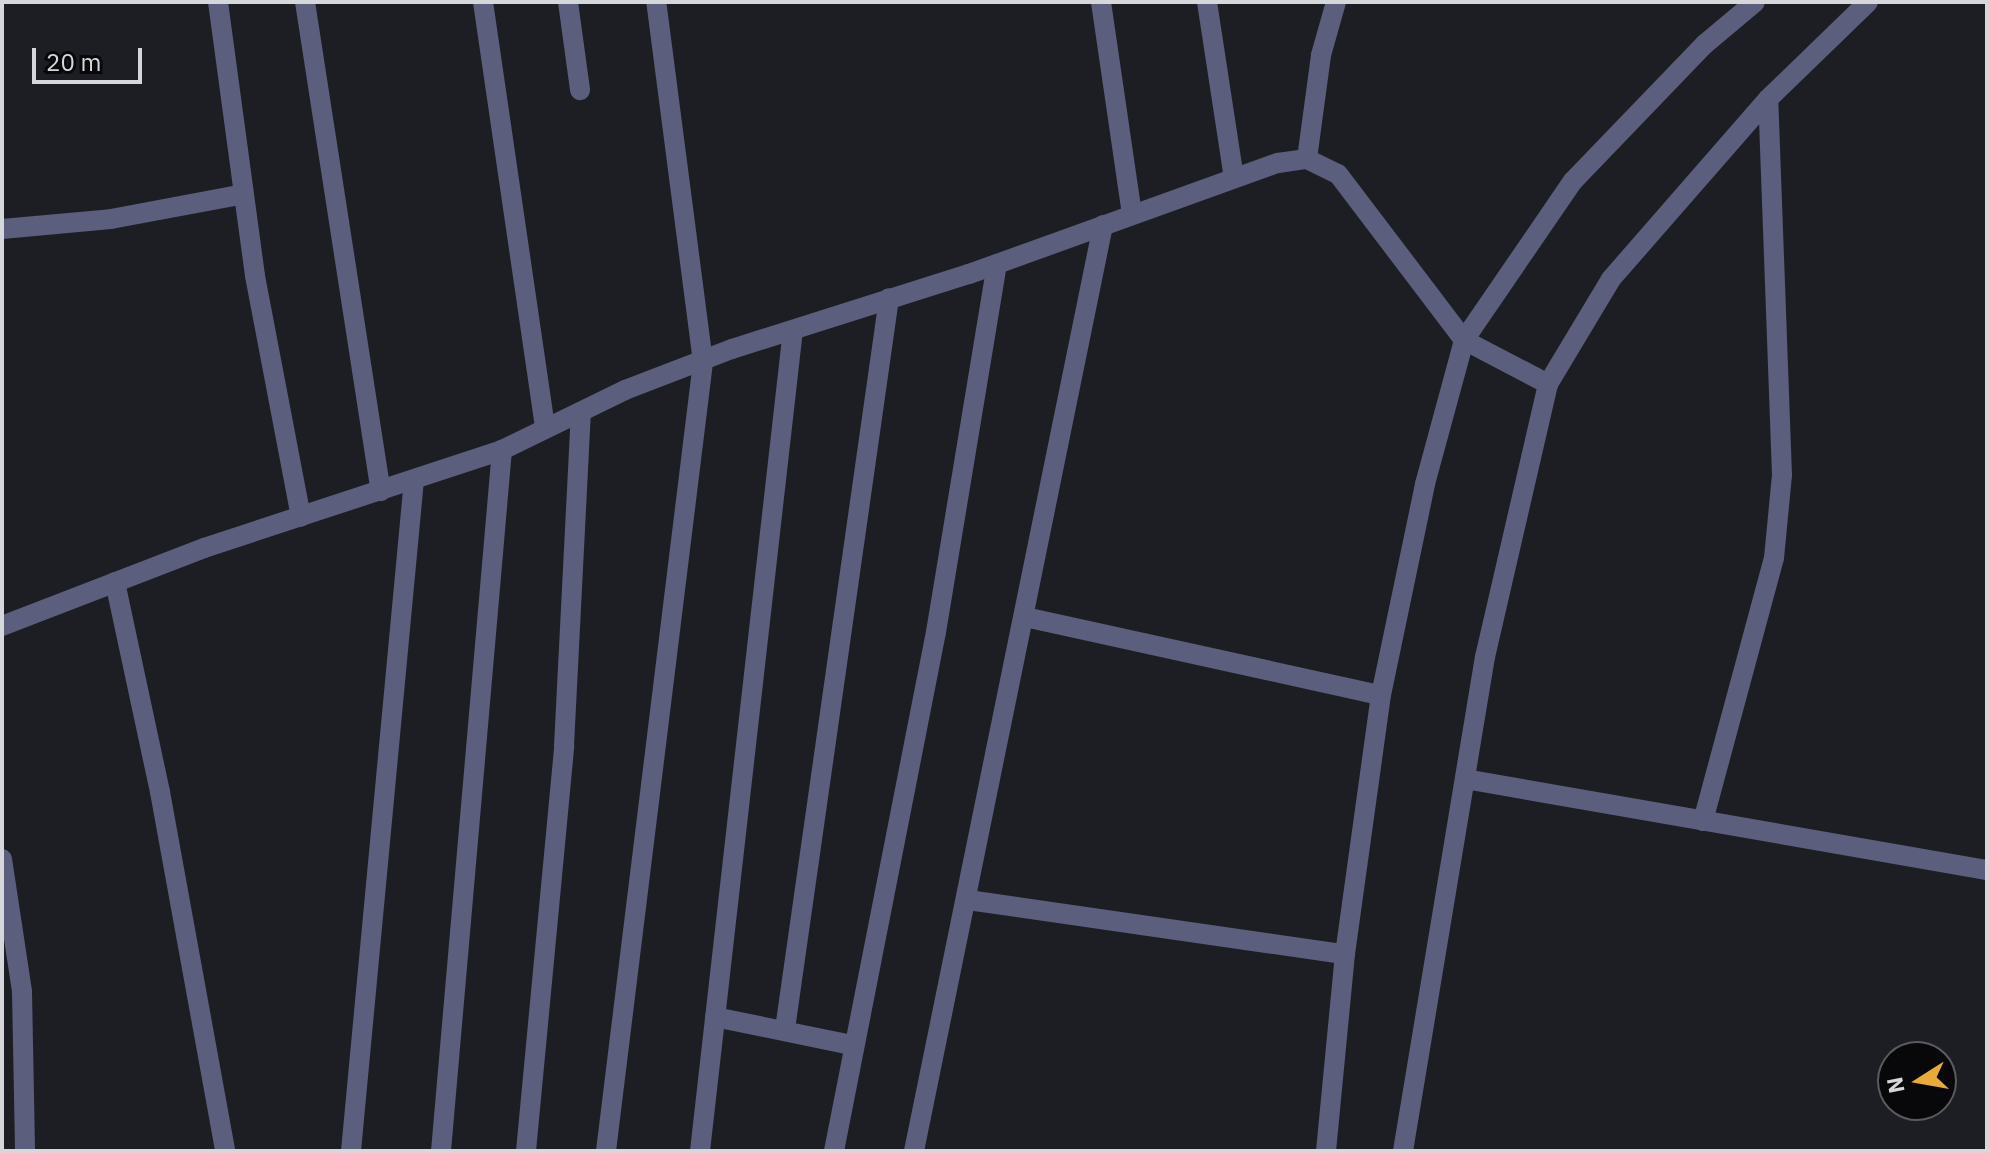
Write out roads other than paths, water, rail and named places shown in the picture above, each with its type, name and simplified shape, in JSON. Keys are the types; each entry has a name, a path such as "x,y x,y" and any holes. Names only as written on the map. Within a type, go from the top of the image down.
{"street":[{"path":"218,2 244,194 301,517"},
{"path":"305,2 381,491"},
{"path":"483,2 545,429"},
{"path":"568,2 580,90"},
{"path":"606,1151 703,362 656,2"},
{"path":"1101,2 1132,214"},
{"path":"1207,2 1234,178"},
{"path":"1307,159 1321,55 1336,2"},
{"path":"1326,1151 1345,954 1381,695 1425,484 1464,340 1573,181 1705,44 1755,2"},
{"path":"1403,1151 1465,779 1514,514 1548,384 1570,340 1611,279 1768,99 1868,2"},
{"path":"1703,821 1774,558 1782,475 1768,99"},
{"path":"2,626 115,582 502,450 581,412 703,362 997,264 1234,178 1307,159 1338,174 1464,340 1548,384"},
{"path":"2,229 111,219 244,194"},
{"path":"914,1151 968,900 1103,225"},
{"path":"834,1151 852,1045 936,632 997,264"},
{"path":"785,1029 889,298"},
{"path":"700,1151 793,330"},
{"path":"526,1151 564,746 581,412"},
{"path":"441,1151 502,450"},
{"path":"351,1151 414,480"},
{"path":"115,582 160,792 225,1151"},
{"path":"1025,617 1381,695"},
{"path":"1465,779 1987,870"},
{"path":"2,859 22,992 25,1151"},
{"path":"968,900 1345,954"},
{"path":"715,1017 852,1045"}]}
